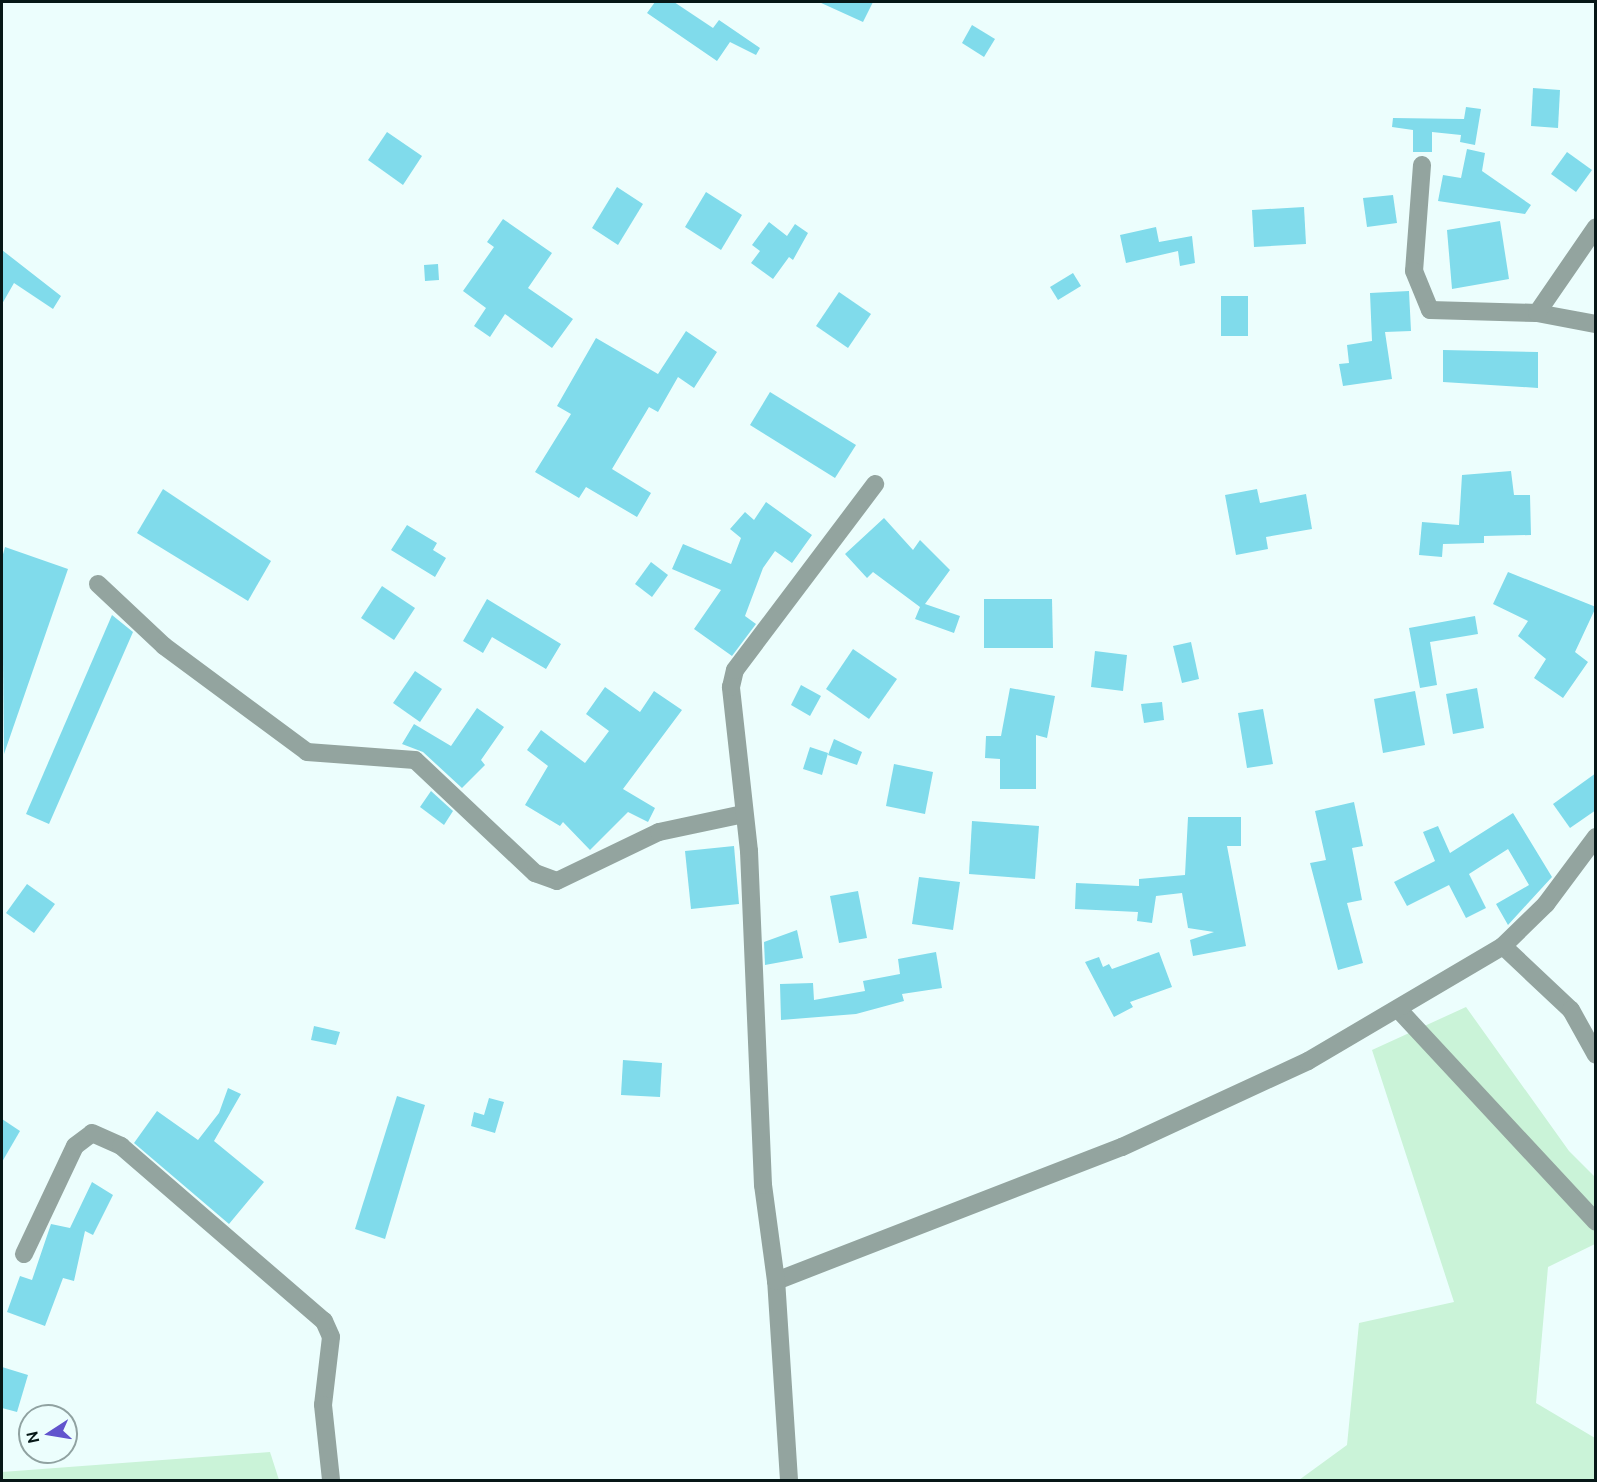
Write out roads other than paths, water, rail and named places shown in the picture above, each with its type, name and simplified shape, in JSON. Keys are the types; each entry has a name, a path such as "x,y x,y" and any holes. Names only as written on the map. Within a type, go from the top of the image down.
{"street":[{"path":"1422,165 1414,272 1430,310 1537,313 1596,324"},
{"path":"1537,313 1596,227"},
{"path":"789,1480 776,1281 763,1185 744,814 732,716 735,670 874,484"},
{"path":"98,584 164,646 307,752 415,760 535,873 557,881 581,872 659,832 744,814"},
{"path":"776,1281 1122,1147 1308,1061 1400,1010 1503,946 1546,904 1596,837"},
{"path":"1503,946 1571,1010 1596,1055"},
{"path":"1400,1010 1596,1222"},
{"path":"24,1254 75,1146 92,1134 121,1146 324,1321 331,1337 323,1405 331,1480"}]}
